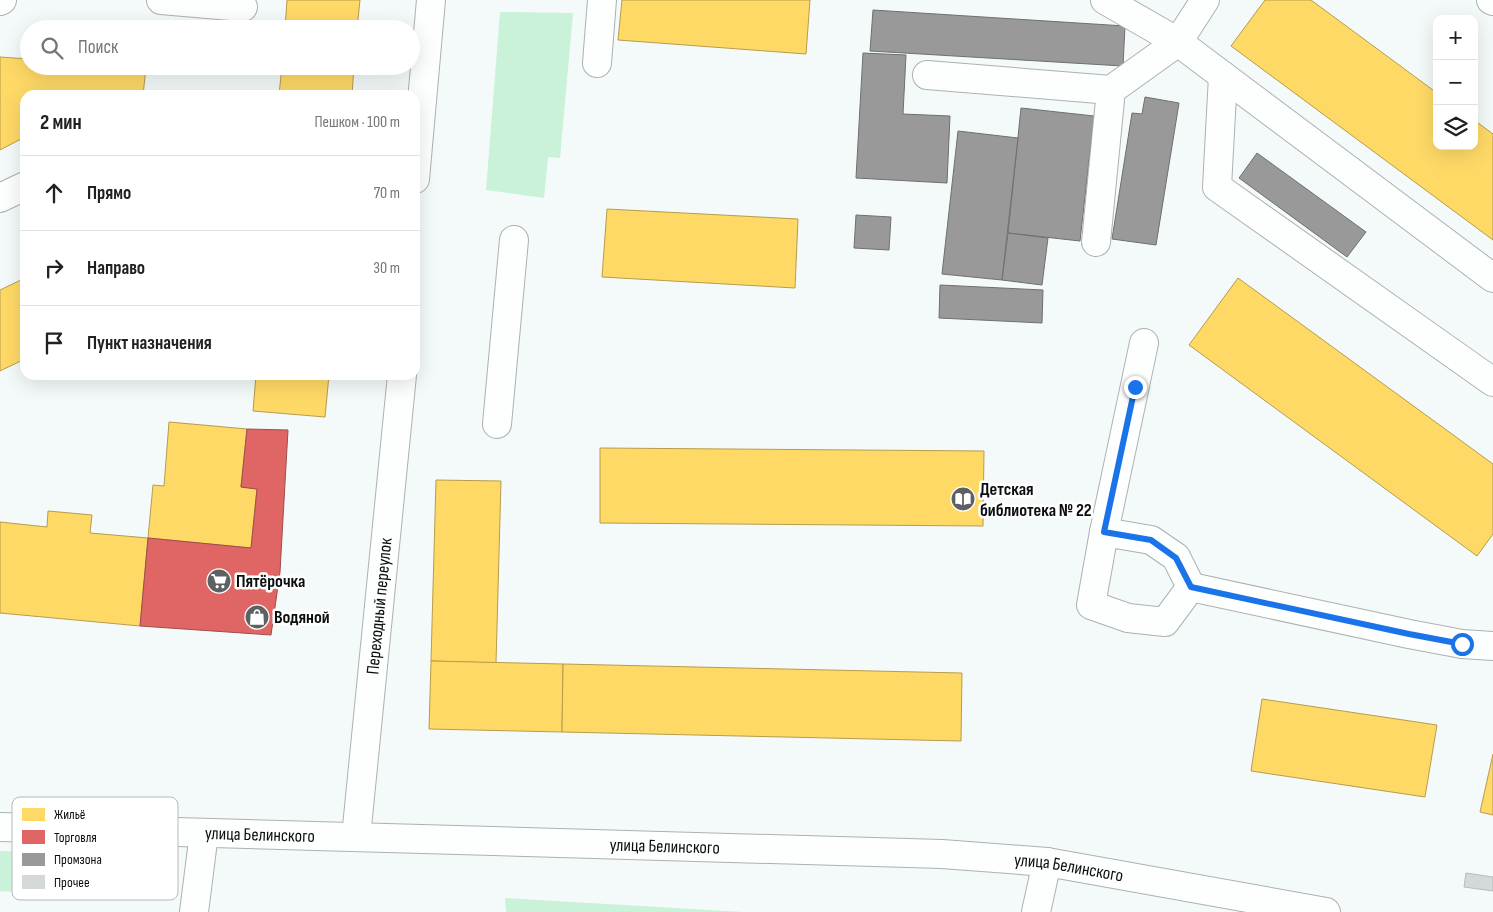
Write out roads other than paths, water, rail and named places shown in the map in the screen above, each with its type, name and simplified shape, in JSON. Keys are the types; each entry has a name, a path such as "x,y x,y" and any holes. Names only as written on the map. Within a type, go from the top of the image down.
{"main road":[{"path":"161,0 243,6"},
{"path":"420,110 431,0"},
{"path":"597,63 602,0"},
{"path":"1105,0 1178,42 1493,278"},
{"path":"927,75 1111,90 1178,42 1205,0"},
{"path":"1223,76 1217,188 1493,382"},
{"path":"1096,242 1111,90"},
{"path":"0,198 20,188"},
{"path":"497,424 514,240"},
{"path":"1144,343 1104,532 1091,605 1128,618 1165,622 1191,587"},
{"name":"Переходный переулок","path":"356,838 402,380"},
{"path":"1104,532 1151,540 1176,558 1191,587"},
{"path":"1191,587 1409,634 1462,644 1493,646"},
{"name":"улица Белинского","path":"178,832 942,854 1047,862 1326,912"},
{"path":"194,912 204,833"},
{"path":"1036,912 1047,862"}],"place":[{"name":"Детская библиотека № 22","path":"963,499"},
{"name":"Пятёрочка","path":"219,581"},
{"name":"Водяной","path":"257,617"}]}
